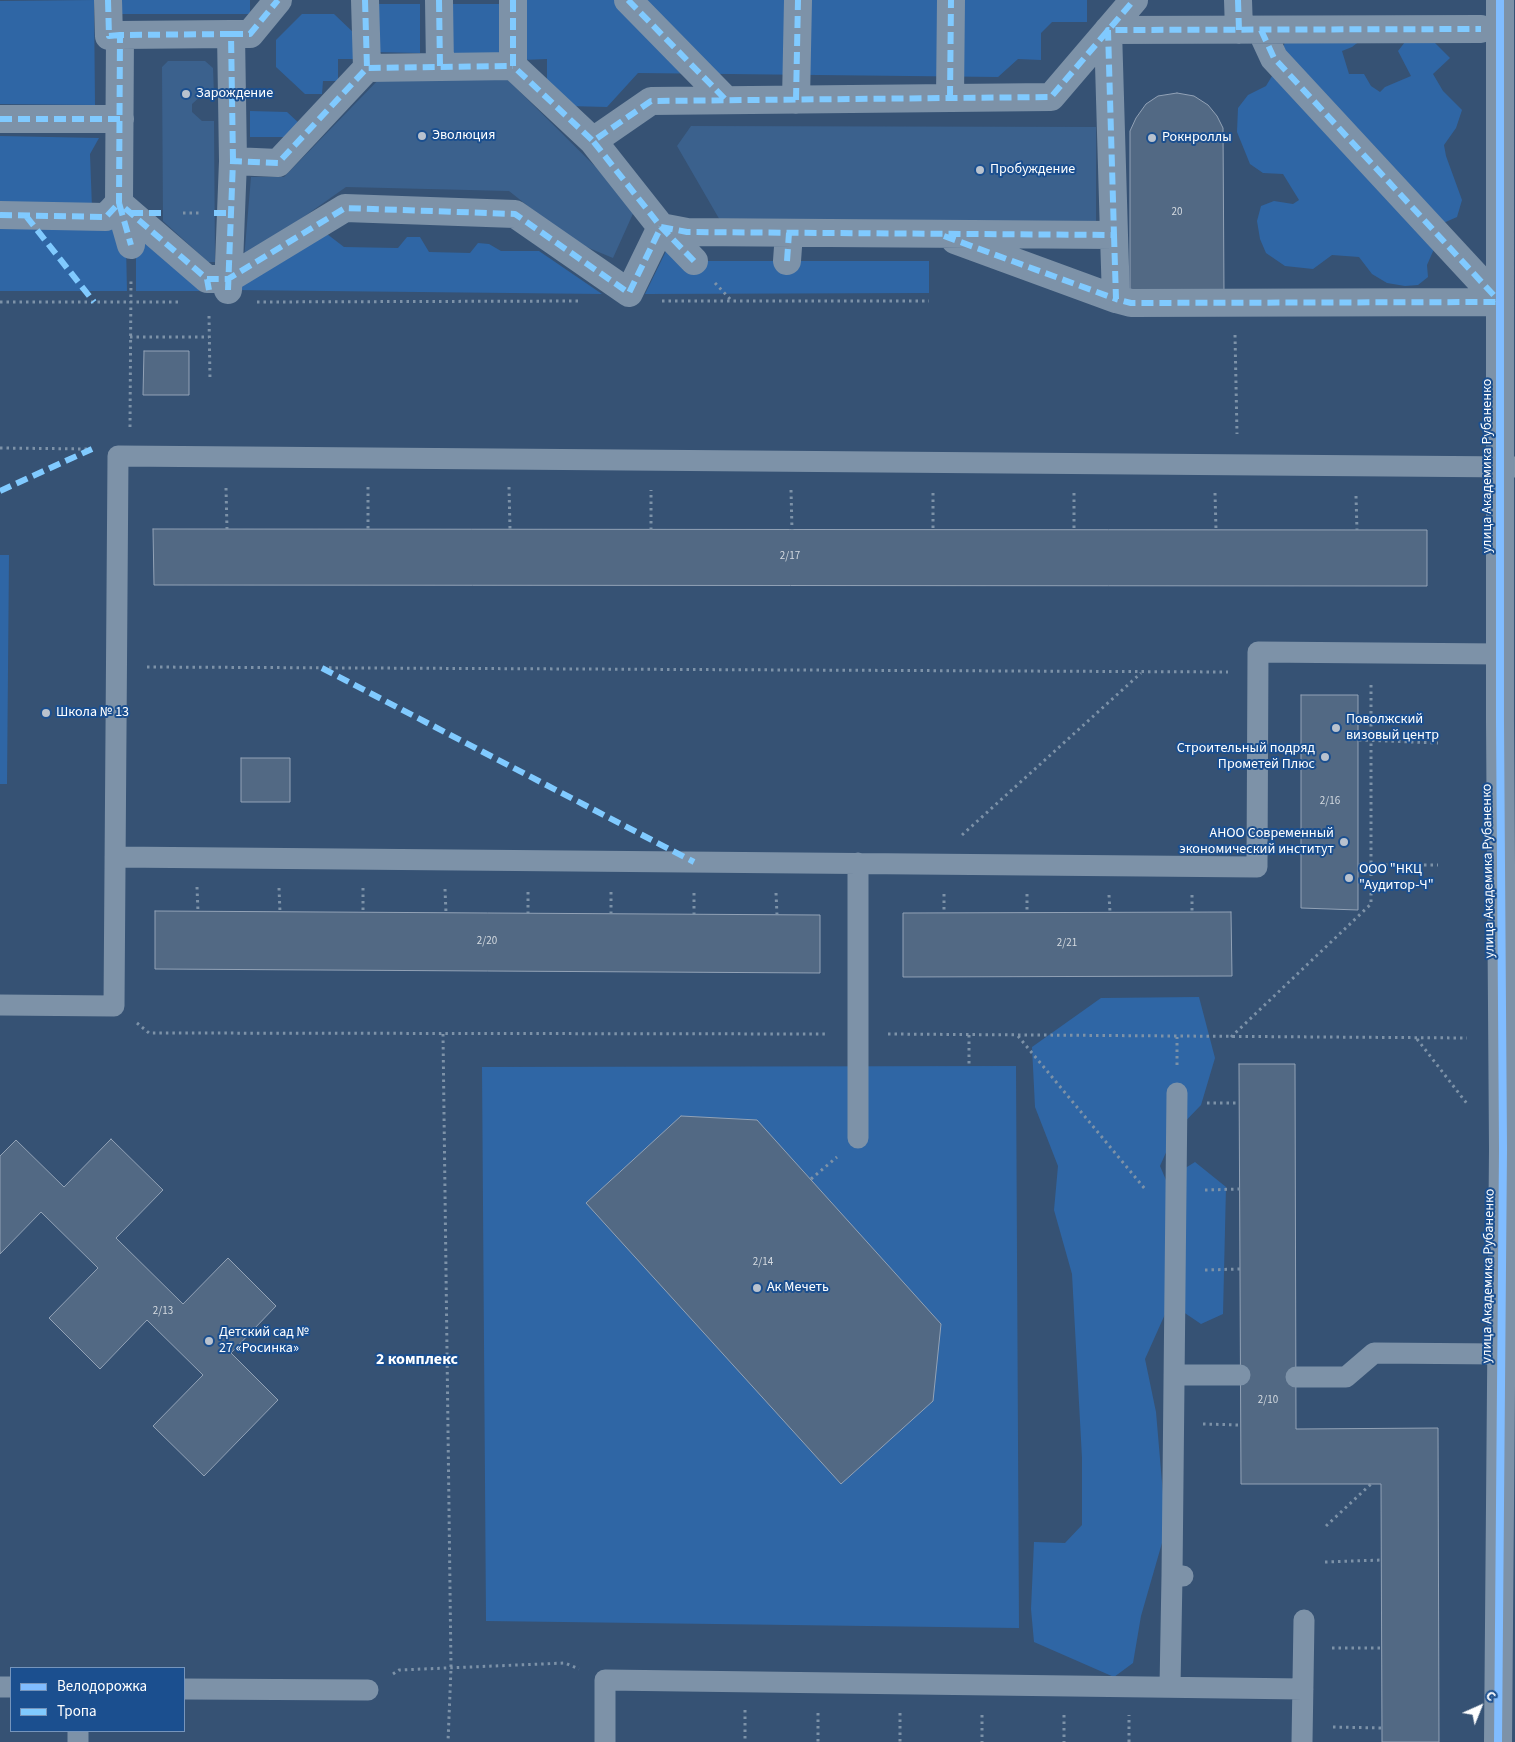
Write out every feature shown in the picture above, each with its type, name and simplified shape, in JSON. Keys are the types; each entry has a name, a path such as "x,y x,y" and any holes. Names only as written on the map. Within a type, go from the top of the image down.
{"street":[{"path":"108,0 108,36 250,34 278,0"},
{"path":"233,161 278,163 367,68 365,0"},
{"path":"439,0 440,67"},
{"path":"513,0 513,66"},
{"path":"628,0 726,100"},
{"path":"796,100 798,0"},
{"path":"950,0 950,98"},
{"path":"592,141 651,101 1052,97 1134,0"},
{"path":"1238,0 1250,30 1274,58 1500,302"},
{"name":"улица Академика Рубаненко","path":"1498,1742 1501,1354 1508,1306 1503,1129 1500,654 1508,467 1508,334 1500,302 1500,0"},
{"path":"1108,30 1481,29"},
{"path":"1108,30 1116,299"},
{"path":"222,290 223,213 233,161 230,34"},
{"path":"120,35 120,119 125,208 132,245"},
{"path":"367,68 513,66 592,141 660,227 694,262"},
{"path":"0,119 120,119"},
{"path":"125,208 222,290"},
{"path":"0,215 106,216 125,208 163,213"},
{"path":"222,290 345,208 515,214 629,293 660,227"},
{"path":"660,227 687,232 1114,235"},
{"path":"787,261 789,233"},
{"path":"937,234 1130,303 1500,302"}],"lane":[{"path":"0,1005 114,1006 118,456 1508,467"},
{"path":"115,857 1257,867 1258,652 1500,654"},
{"path":"858,863 858,1138"},
{"path":"1170,1687 1177,1576 1173,1423 1177,1093"},
{"path":"1296,1376 1346,1377 1374,1353 1501,1354"},
{"path":"1174,1375 1240,1376"},
{"path":"1302,1734 1304,1620"},
{"path":"604,1742 605,1680 1303,1689"},
{"path":"185,1689 368,1690"}],"path":[{"path":"163,213 223,213"},
{"path":"130,455 132,245"},
{"path":"0,302 130,302 222,290 589,301"},
{"path":"210,380 209,337 222,290"},
{"path":"657,301 929,301"},
{"path":"1234,302 1237,465"},
{"path":"130,337 209,337"},
{"path":"0,448 92,449"},
{"path":"226,456 227,529"},
{"path":"367,457 368,529"},
{"path":"509,459 510,529"},
{"path":"651,460 651,530"},
{"path":"790,461 792,530"},
{"path":"933,462 934,530"},
{"path":"1074,463 1074,530"},
{"path":"1231,1037 1371,904 1370,653"},
{"path":"117,667 1258,672"},
{"path":"930,864 1142,672"},
{"path":"1359,740 1438,743"},
{"path":"1359,864 1438,865"},
{"path":"114,1006 149,1033 858,1034 1467,1038"},
{"path":"443,1034 450,1668 448,1742"},
{"path":"969,1035 969,1065"},
{"path":"1018,1035 1175,1226"},
{"path":"1417,1039 1468,1104"},
{"path":"1173,1423 1240,1425"},
{"path":"1326,1526 1372,1484"},
{"path":"1325,1562 1381,1560"},
{"path":"1303,1648 1382,1648"},
{"path":"368,1690 400,1670 565,1663 605,1680"},
{"path":"1302,1734 1382,1728"}],"shaded area":[{"path":"94,0 95,105 0,104 0,1"},
{"path":"120,0 250,0 250,14 120,14"},
{"path":"527,0 1087,0 1087,22 1052,22 1041,33 1041,60 1018,59 998,77 638,73 607,107 568,106 547,85 547,59 522,60 522,5"},
{"path":"372,4 420,4 420,53 372,52"},
{"path":"453,4 504,4 504,53 453,53"},
{"path":"302,14 334,14 355,34 355,59 338,59 338,81 323,81 322,94 305,94 276,67 276,40"},
{"path":"1429,37 1450,58 1433,74 1443,91 1462,110 1456,128 1444,145 1446,156 1462,200 1457,217 1441,224 1427,265 1428,277 1418,285 1405,286 1387,283 1372,274 1359,257 1332,255 1313,269 1285,266 1266,253 1260,239 1257,221 1261,206 1274,201 1293,204 1299,200 1283,174 1263,173 1250,164 1237,132 1238,108 1248,95 1266,86 1275,71 1286,39 1361,40 1352,47 1342,51 1349,74 1364,74 1371,86 1380,92 1385,87 1411,76 1398,51 1405,42"},
{"path":"168,61 205,61 213,68 214,95 202,95 192,104 192,112 202,121 214,121 215,262 208,262 163,221 162,67"},
{"path":"500,72 636,207 613,258 572,241 509,191 346,187 244,259 251,177 284,177 383,75"},
{"path":"250,111 287,112 300,124 286,137 250,137"},
{"path":"691,126 1096,127 1096,223 721,222 677,146"},
{"path":"0,136 99,138 90,154 92,208 0,208"},
{"path":"0,224 109,225 126,245 127,291 0,291"},
{"path":"327,234 344,247 398,248 407,237 420,237 429,252 470,253 478,243 489,244 501,251 539,251 602,294 233,290"},
{"path":"144,237 200,291 136,291 136,246"},
{"path":"669,245 687,261 929,261 929,293 645,294"},
{"path":"0,555 9,555 7,784 0,784"},
{"path":"1199,997 1215,1058 1201,1105 1175,1132 1160,1166 1166,1180 1195,1162 1226,1187 1223,1314 1201,1324 1170,1303 1145,1359 1156,1412 1166,1529 1141,1616 1133,1663 1114,1677 1034,1642 1031,1609 1034,1542 1065,1543 1082,1525 1082,1458 1072,1274 1054,1210 1058,1166 1035,1107 1032,1047 1101,998"},
{"path":"1016,1066 1019,1628 486,1621 482,1067"}],"building":[{"path":"1177,93 1194,96 1208,105 1217,116 1223,128 1224,295 1130,295 1130,131 1146,104 1158,96"},
{"path":"144,351 189,351 189,395 143,395"},
{"path":"153,529 1427,530 1427,586 154,585"},
{"path":"1301,695 1358,695 1358,910 1301,908"},
{"path":"241,758 290,758 290,802 241,802"},
{"path":"155,911 820,915 820,973 155,969"},
{"path":"1231,912 1232,976 903,977 903,913"},
{"path":"1239,1064 1295,1064 1296,1429 1438,1428 1439,1742 1382,1742 1381,1484 1241,1484"},
{"path":"681,1116 757,1120 941,1324 933,1401 841,1484 586,1203"},
{"path":"111,1139 163,1190 116,1238 183,1304 228,1258 276,1306 231,1353 278,1400 204,1476 153,1426 203,1375 147,1320 100,1369 49,1318 98,1268 41,1212 0,1254 0,1156 16,1140 64,1187"}],"marked path":[{"path":"108,0 109,36 120,35"},
{"path":"231,34 250,34 278,0"},
{"path":"365,0 367,68"},
{"path":"439,0 440,67"},
{"path":"513,0 513,66 593,141"},
{"path":"628,0 726,100"},
{"path":"796,100 798,0"},
{"path":"950,98 951,0"},
{"path":"694,261 661,227 593,141 651,101 1051,97 1134,0"},
{"path":"1238,0 1239,30"},
{"path":"661,227 687,232 1114,235 1108,30 1481,29"},
{"path":"1261,30 1274,58 1500,302"},
{"path":"233,161 231,34 120,35 119,203 207,279 228,279 345,208 515,214 629,293 661,227"},
{"path":"228,290 233,161 278,163 367,68 513,66"},
{"path":"0,119 120,119"},
{"path":"0,215 106,217 119,203 131,245"},
{"path":"131,213 163,213"},
{"path":"214,213 231,213"},
{"path":"26,216 94,302"},
{"path":"787,261 789,233"},
{"path":"1114,235 1116,299 1131,303 1500,302"},
{"path":"944,236 1116,299"},
{"path":"207,279 209,290"},
{"path":"0,491 92,449"},
{"path":"322,668 694,862"}],"cycle path":[{"path":"1498,1742 1503,1149 1500,722 1500,0"}],"place":[{"name":"Зарождение","path":"186,94"},
{"name":"Эволюция","path":"422,136"},
{"name":"Рокнроллы","path":"1152,138"},
{"name":"Пробуждение","path":"980,170"},
{"name":"Школа № 13","path":"46,713"},
{"name":"Поволжский визовый центр","path":"1336,728"},
{"name":"Строительный подряд Прометей Плюс","path":"1325,757"},
{"name":"АНОО Современный экономический институт","path":"1344,842"},
{"name":"ООО \"НКЦ \"Аудитор-Ч\"","path":"1349,878"},
{"name":"Ак Мечеть","path":"757,1288"},
{"name":"Детский сад № 27 «Росинка»","path":"209,1341"}],"district":[{"name":"2 комплекс","path":"417,1360"}]}
